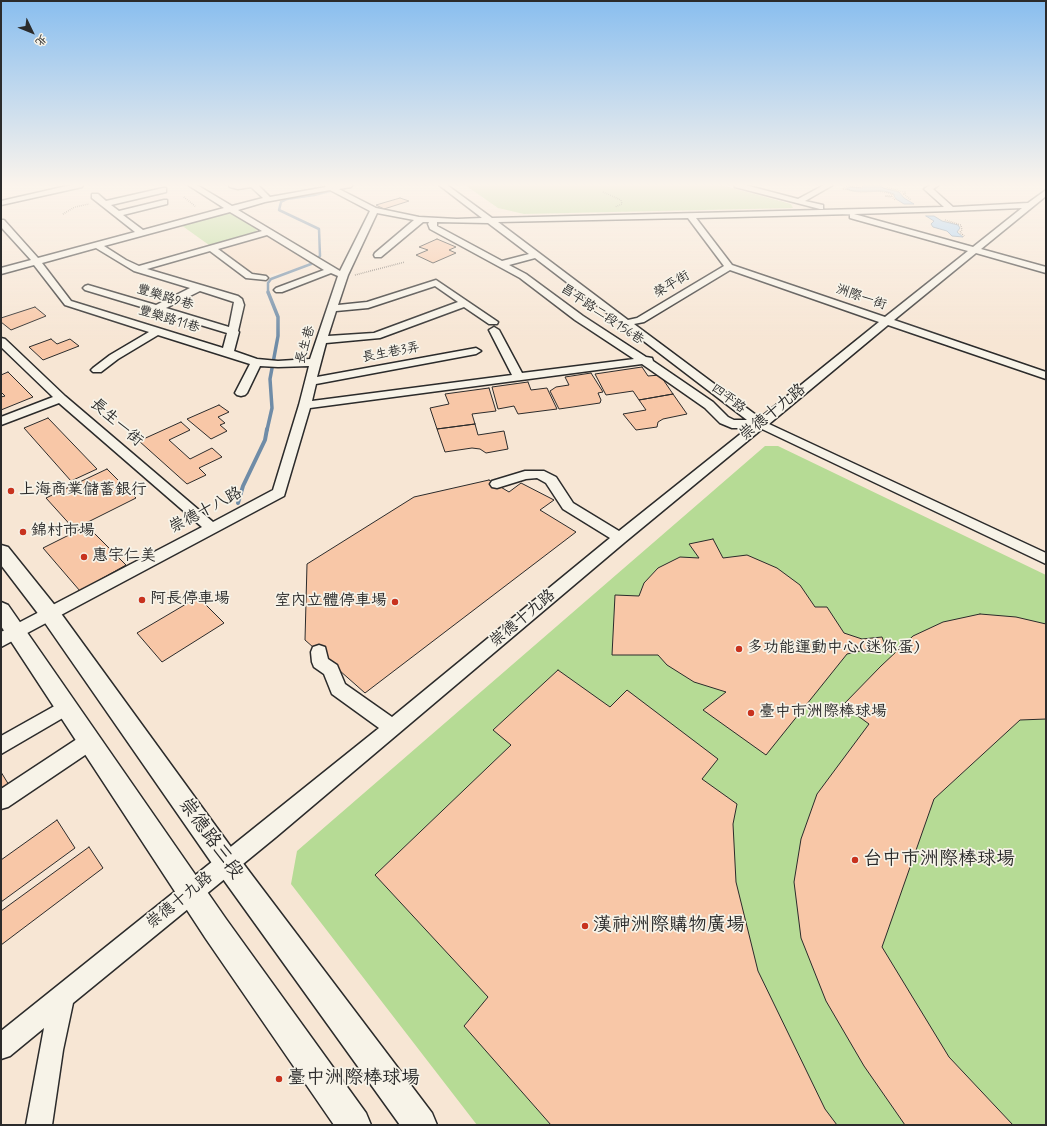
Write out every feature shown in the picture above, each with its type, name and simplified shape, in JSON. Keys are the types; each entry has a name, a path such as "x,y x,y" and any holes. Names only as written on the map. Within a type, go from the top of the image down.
{"main road":[{"name":"崇德路三段","path":"1,552 50,614 227,863 420,1125"},
{"path":"1,610 9,636 67,706 191,892 354,1125"}],"street":[{"name":"豐樂路11巷","path":"12,238 37,262 68,303 256,362 278,364 315,362"},
{"path":"1,271 124,238"},
{"path":"137,269 248,238"},
{"path":"277,238 331,270 343,275"},
{"name":"長生巷","path":"279,493 305,405 321,340 343,275 361,238"},
{"path":"378,254 398,238"},
{"name":"昌平路二段156巷","path":"453,238 523,276 579,318 646,361 709,405 724,420 732,424 760,424"},
{"name":"四平路","path":"514,238 760,424 1046,559"},
{"path":"707,238 729,267"},
{"path":"930,238 1046,270"},
{"name":"崇德十九路","path":"1,1047 269,830 620,538 990,238"},
{"path":"97,245 137,269 236,298 239,301 234,332 228,352"},
{"path":"211,248 249,276 263,278"},
{"path":"502,264 537,255"},
{"name":"洲際一街","path":"729,267 1046,376"},
{"name":"榮平街","path":"627,323 640,320 729,267"},
{"path":"278,290 331,270"},
{"path":"332,308 368,305 436,283 465,303 494,326 519,378"},
{"path":"157,309 200,287"},
{"name":"豐樂路9巷","path":"88,288 234,332"},
{"path":"321,340 376,336 465,303"},
{"path":"97,370 114,357 157,331"},
{"name":"長生一街","path":"1,341 61,398 212,528"},
{"name":"長生巷3弄","path":"310,382 476,351"},
{"path":"305,405 646,361 671,356"},
{"path":"241,393 256,362"},
{"path":"1,421 61,398"},
{"path":"497,484 525,475 539,474 551,480 568,506 620,538"},
{"name":"崇德十八路","path":"9,636 279,493"},
{"path":"319,652 320,662 331,670 338,689 392,727"},
{"path":"1,746 67,706"},
{"path":"1,800 90,741"},
{"path":"39,1125 62,997"}],"path":[{"path":"343,275 359,274 405,262"}],"shaded area":[{"path":"256,238 270,238 307,261 307,264 297,269 258,277 251,274 215,248"}],"green space":[{"path":"199,238 235,238 209,245"},
{"name":"臺中市洲際棒球場","path":"765,446 778,446 1046,575 1046,1125 477,1125 291,884 297,851"}],"building":[{"path":"437,239 456,247 449,250 456,253 433,263 416,255 428,250 419,247"},
{"path":"35,307 46,316 11,330 1,322 1,318"},
{"path":"51,339 57,344 70,339 79,346 43,360 29,347"},
{"path":"642,367 648,376 660,375 673,394 639,400 633,391 606,395 595,374"},
{"path":"8,372 33,397 1,410 1,397 5,396 1,392 1,375"},
{"path":"591,373 603,392 598,393 601,400 600,403 559,409 550,391 556,387 569,385 565,377"},
{"path":"528,382 531,390 547,388 557,409 518,414 514,406 498,409 492,387"},
{"path":"489,388 496,411 472,414 475,424 437,429 430,408 449,404 445,394"},
{"path":"673,394 687,414 663,419 658,422 657,427 636,430 623,414 646,410 639,400"},
{"path":"219,405 229,412 218,417 225,423 220,425 227,431 211,439 187,419"},
{"path":"48,418 97,469 71,481 24,428"},
{"path":"181,422 190,430 169,440 190,459 212,448 222,457 199,468 206,475 187,484 139,441"},
{"path":"475,424 478,435 504,431 508,449 486,453 480,449 472,448 445,452 437,429"},
{"path":"107,469 136,498 74,529 46,498"},
{"name":"室內立體停車場","path":"489,480 509,492 521,483 554,500 540,510 576,532 365,693 305,640 307,564 414,497"},
{"name":"惠宇仁美","path":"87,526 126,565 80,591 43,548"},
{"name":"多功能運動中心(迷你蛋)","path":"713,539 723,558 747,555 777,568 800,585 815,607 827,607 844,633 862,639 882,637 885,645 847,654 766,755 703,710 726,692 694,682 667,665 658,655 612,655 615,595 639,596 644,583 658,568 680,557 699,558 689,544"},
{"path":"198,597 224,623 162,662 137,633"},
{"name":"台中市洲際棒球場","path":"980,614 1016,617 1046,624 1046,719 1020,720 934,799 882,947 949,1057 1013,1125 905,1125 864,1066 826,1001 801,938 794,882 801,839 817,794 869,724 843,705 913,636 943,622"},
{"name":"漢神洲際購物廣場","path":"558,670 610,707 627,690 718,759 702,779 737,804 733,824 736,882 758,971 825,1109 837,1125 551,1125 464,1026 488,997 375,875 511,745 493,730"},
{"path":"1,772 12,790 1,796"},
{"path":"57,820 75,848 1,902 1,860"},
{"path":"89,847 103,868 1,945 1,911"}],"waterway":[{"path":"268,292 268,283 271,279 311,264 320,256 319,238"},
{"path":"267,430 272,408 270,379 278,336 278,317 268,292"},
{"path":"238,503 243,486 265,440 267,429"}],"place":[{"name":"上海商業儲蓄銀行","path":"11,491"},
{"name":"錦村市場","path":"23,532"},
{"name":"惠宇仁美","path":"84,557"},
{"name":"阿長停車場","path":"142,600"},
{"name":"室內立體停車場","path":"395,602"},
{"name":"多功能運動中心(迷你蛋)","path":"739,649"},
{"name":"臺中市洲際棒球場","path":"751,713"},
{"name":"台中市洲際棒球場","path":"855,860"},
{"name":"漢神洲際購物廣場","path":"585,926"},
{"name":"臺中洲際棒球場","path":"279,1079"}]}
